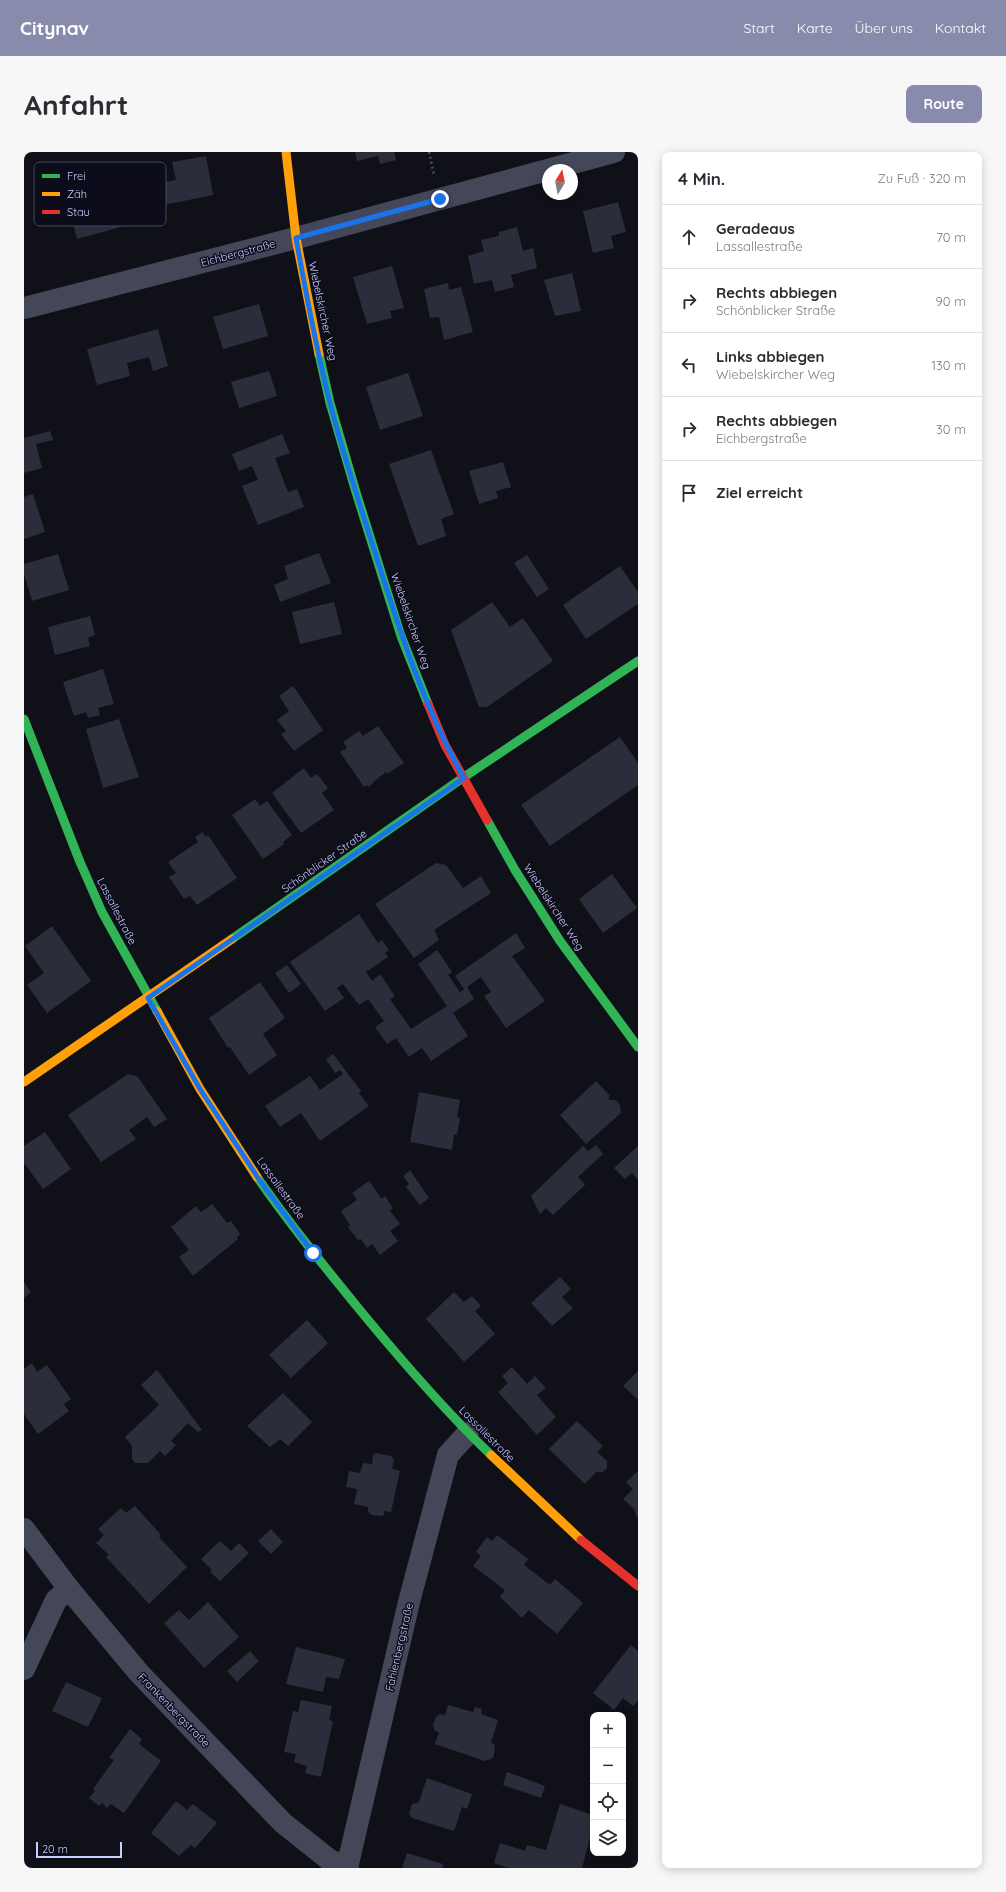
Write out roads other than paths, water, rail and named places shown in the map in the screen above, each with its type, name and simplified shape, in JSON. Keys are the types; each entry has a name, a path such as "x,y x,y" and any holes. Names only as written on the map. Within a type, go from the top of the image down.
{"street":[{"name":"Wiebelskircher Weg","path":"286,152 296,238 306,293 330,403 357,496 401,636 445,745 515,870 560,941 638,1047"},
{"name":"Eichbergstraße","path":"24,308 296,238 614,152"},
{"name":"Schönblicker Straße","path":"24,1082 148,998 464,778 638,661"},
{"name":"Lassallestraße","path":"24,719 89,884 102,912 148,998 200,1089 258,1178 313,1253 395,1353 468,1434 572,1533 638,1586"},
{"name":"Fahlenbergstraße","path":"348,1867 409,1602 448,1455 468,1434"},
{"name":"Frankenbergstraße","path":"24,1529 69,1589 139,1673 283,1824 331,1861 348,1867"},
{"path":"24,1669 56,1600 69,1589"}]}
